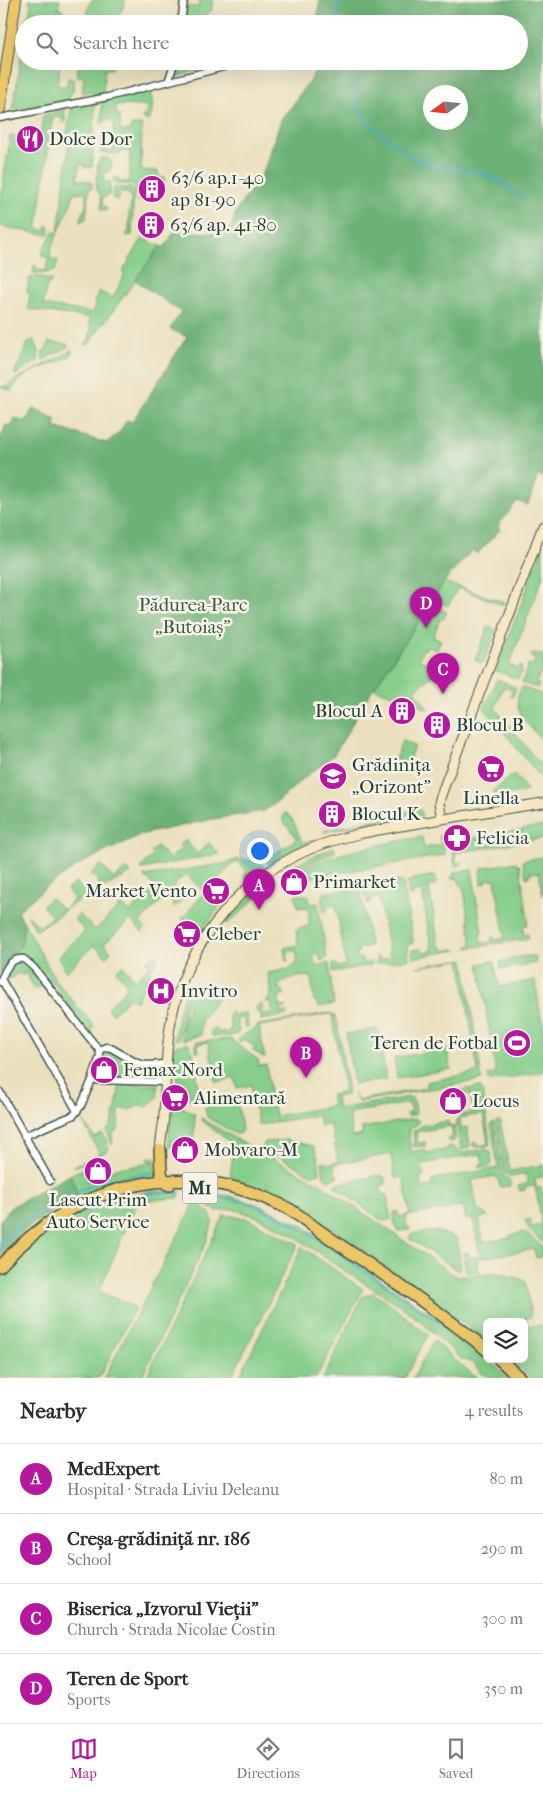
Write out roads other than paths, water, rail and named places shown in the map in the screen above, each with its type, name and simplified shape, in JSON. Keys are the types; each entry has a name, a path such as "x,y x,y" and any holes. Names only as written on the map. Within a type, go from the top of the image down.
{"highway":[{"name":"M1","path":"164,1151 165,1166 170,1176 176,1179 213,1181 244,1189 296,1213 436,1310 483,1347"},
{"name":"M1","path":"163,1182 164,1151"},
{"name":"M1","path":"0,1266 32,1235 88,1197 103,1191 153,1180 157,1175 164,1151"},
{"name":"M1","path":"75,1206 126,1190 158,1185 163,1182 216,1184 263,1198"},
{"name":"M1","path":"163,1182 171,1185 207,1186 242,1193 277,1206 318,1230"},
{"name":"M1","path":"75,1206 91,1204 119,1194 142,1190 171,1187 206,1188 260,1202 318,1230"},
{"path":"503,1363 520,1378"}],"main road":[{"path":"0,109 16,0"},
{"path":"442,819 441,795 543,526"},
{"path":"164,1151 166,1064 169,1030 173,1012 188,969 202,942 212,927 241,895 270,871 310,849 366,832 543,803"}],"street":[{"path":"182,15 184,0"},
{"path":"168,82 173,70"},
{"path":"0,118 101,99 213,70"},
{"path":"24,1136 70,1117 77,1111 92,1080 100,1056 99,1050 28,962 22,959 13,961 0,980 77,1111"},
{"path":"99,1050 106,1047 111,1048 141,1064 166,1064"},
{"path":"92,1080 165,1082"},
{"path":"0,1092 50,1181"}],"waterway":[{"path":"337,15 339,0"},
{"path":"342,70 351,76 357,102 367,123 410,156 427,164 479,172 507,186 515,194 526,198"},
{"path":"0,1244 32,1216 70,1195 90,1186 111,1180 153,1173"},
{"path":"0,1280 20,1256 37,1240 74,1216 107,1202 142,1194 178,1193"},
{"path":"197,1193 253,1205 292,1224 420,1309 483,1355"}],"place":[{"name":"Dolce Dor","path":"30,139"},
{"name":"63/6 ap.1-40 ap 81-90","path":"152,189"},
{"name":"63/6 ap. 41-80","path":"151,225"},
{"name":"Teren de Sport","path":"426,628"},
{"name":"Biserica „Izvorul Vieții”","path":"443,694"},
{"name":"Blocul A","path":"402,711"},
{"name":"Blocul B","path":"437,725"},
{"name":"Linella","path":"491,769"},
{"name":"Grădinița „Orizont”","path":"333,776"},
{"name":"Blocul K","path":"332,814"},
{"name":"Felicia","path":"457,838"},
{"name":"Primarket","path":"294,882"},
{"name":"Market Vento","path":"216,891"},
{"name":"MedExpert","path":"259,910"},
{"name":"Cleber","path":"187,934"},
{"name":"Invitro","path":"161,991"},
{"name":"Teren de Fotbal","path":"517,1043"},
{"name":"Femax Nord","path":"104,1070"},
{"name":"Creșa-grădiniță nr. 186","path":"306,1078"},
{"name":"Alimentară","path":"175,1098"},
{"name":"Locus","path":"453,1101"},
{"name":"Mobvaro-M","path":"185,1150"},
{"name":"Lascut Prim Auto Service","path":"98,1171"}],"park label":[{"name":"Pădurea-Parc „Butoiaș”","path":"193,616"}]}
